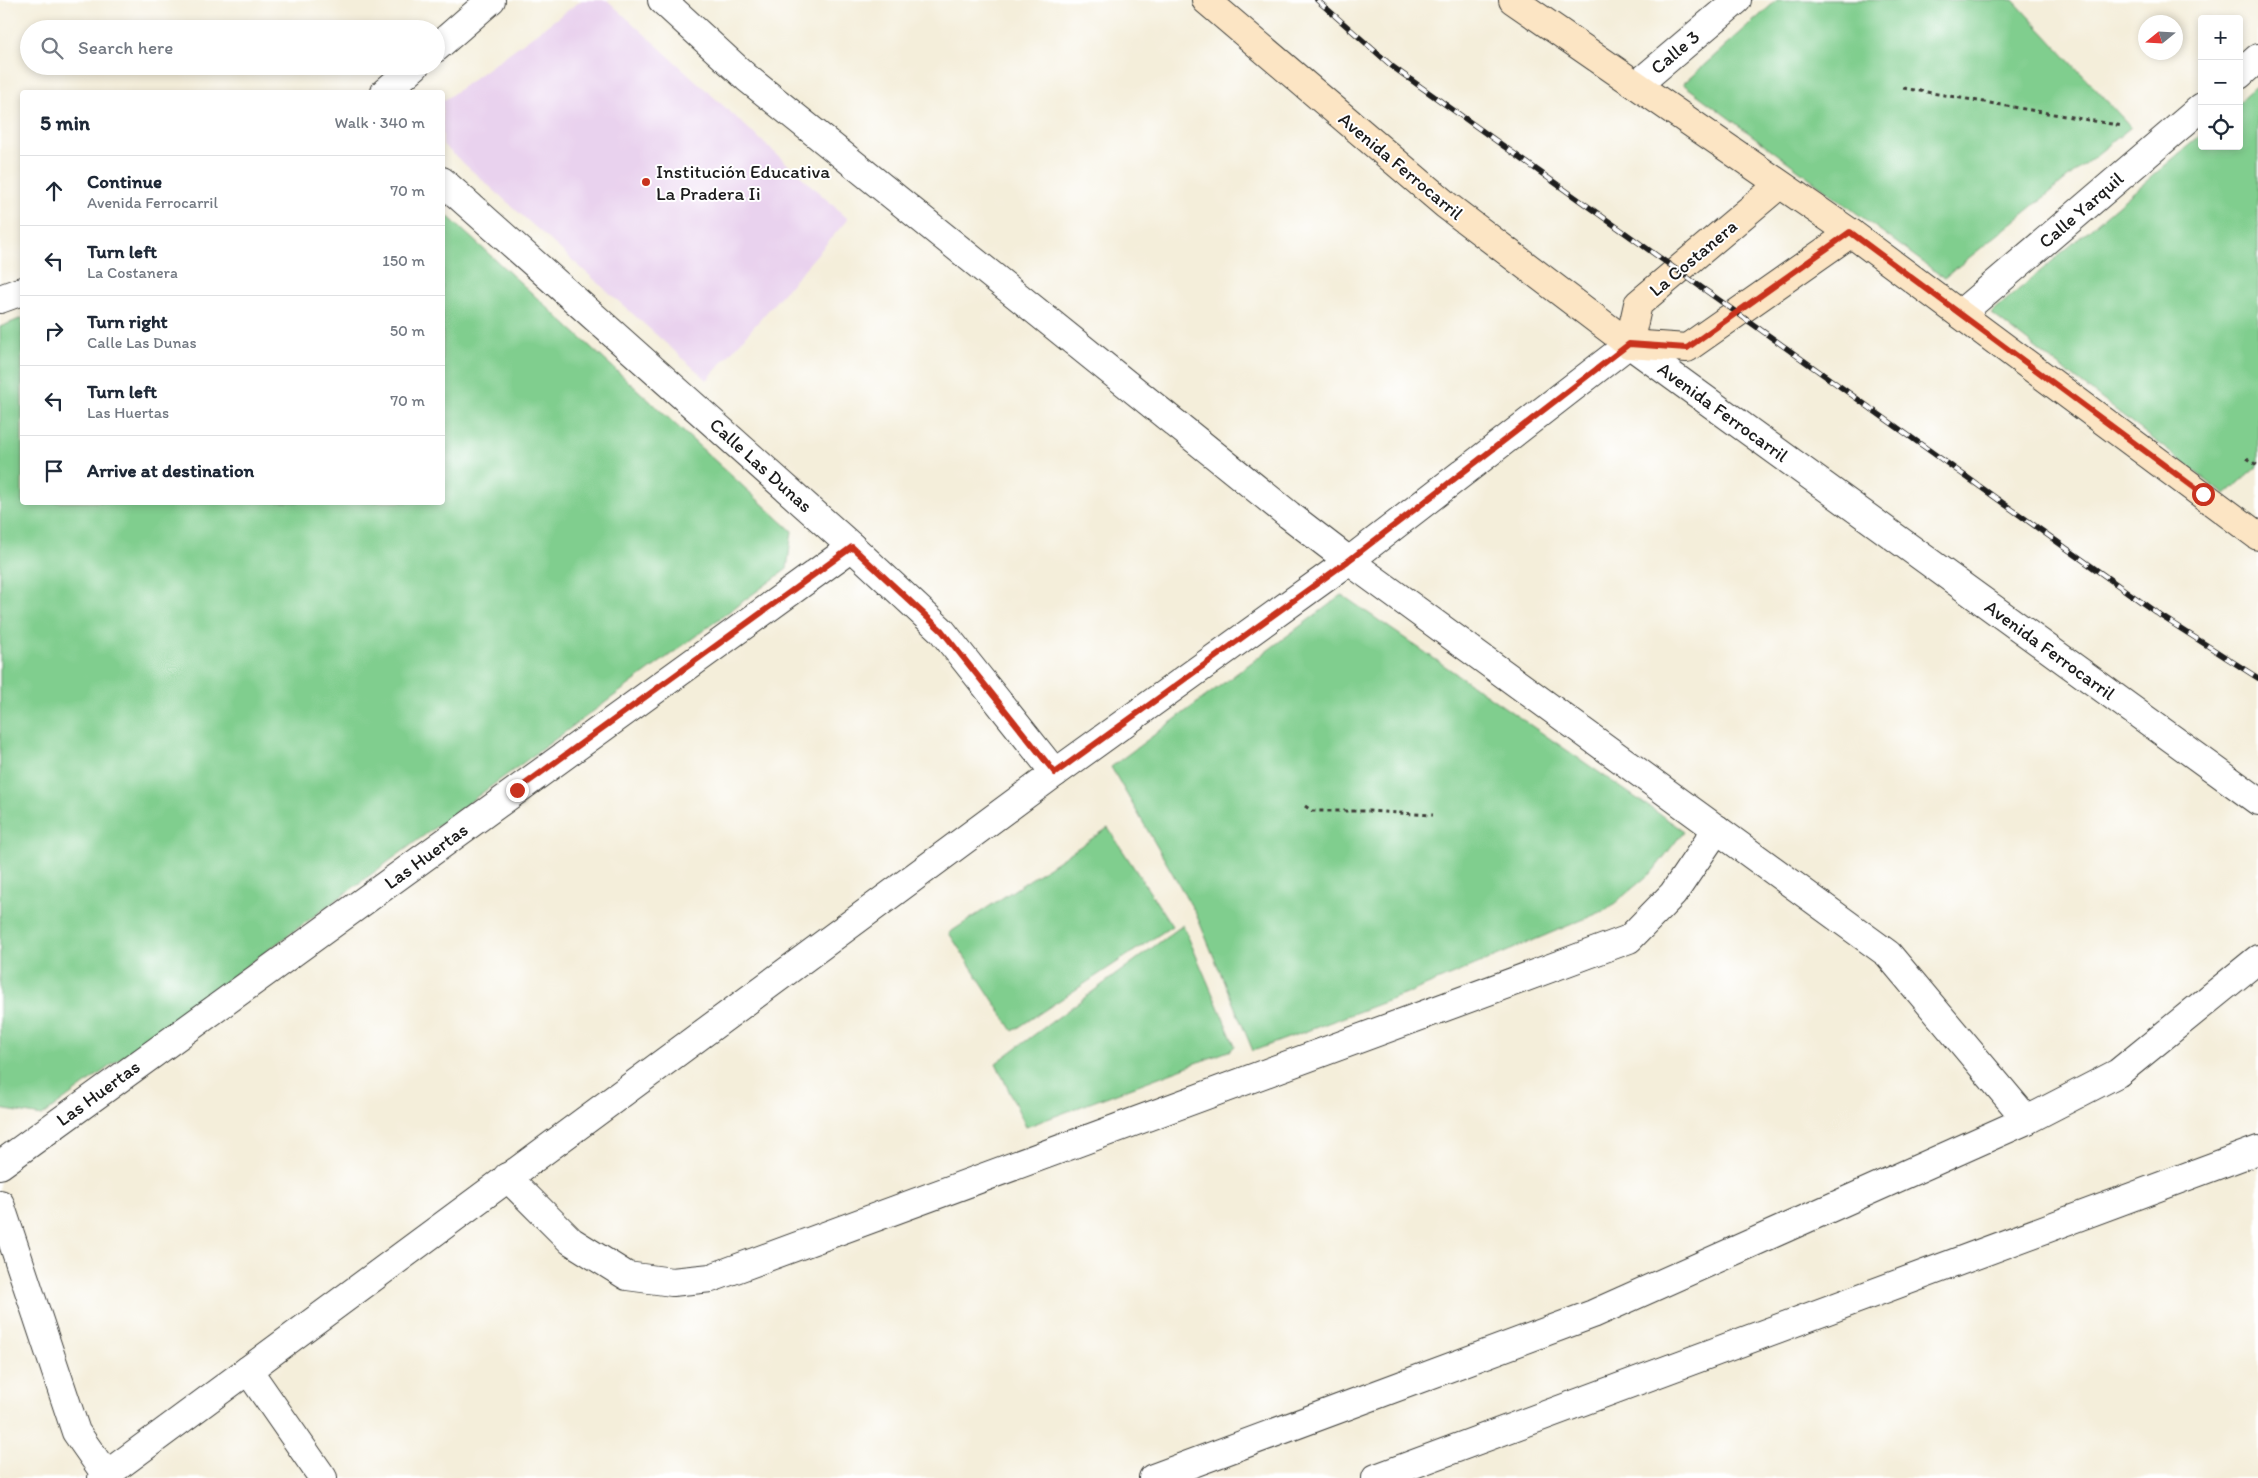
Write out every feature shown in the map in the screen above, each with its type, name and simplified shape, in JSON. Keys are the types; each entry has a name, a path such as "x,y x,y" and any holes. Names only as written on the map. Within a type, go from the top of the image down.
{"street":[{"path":"445,40 491,0"},
{"path":"662,0 747,78 1348,561 1888,954 2027,1120"},
{"name":"Avenida Ferrocarril","path":"1206,0 1446,205 1629,344 2258,801"},
{"path":"1513,0 1850,232 2256,532"},
{"name":"Calle 3","path":"1637,85 1737,0"},
{"path":"2243,71 2258,58"},
{"path":"387,90 405,75"},
{"name":"Calle Yarquil","path":"1960,314 2198,110"},
{"name":"Calle Las Dunas","path":"445,184 852,547 942,631 1055,773"},
{"name":"La Costanera","path":"1629,344 1638,304 1779,184"},
{"path":"0,1204 76,1432 104,1477 1055,773 1348,561 1629,344 1687,348 1850,232"},
{"path":"0,299 20,293"},
{"name":"Las Huertas","path":"0,1165 852,547"},
{"path":"507,1177 571,1241 627,1276 672,1282 711,1278 1629,939 1673,894 1718,829"},
{"path":"1152,1478 1593,1314 2027,1120 2118,1073 2258,959"},
{"path":"1376,1478 2258,1150"},
{"path":"248,1370 323,1478"}],"path":[{"path":"1902,88 2120,125 2144,135 2155,147"},
{"path":"2247,458 2258,466"},
{"path":"1306,806 1312,812 1369,811 1433,815"}],"shaded area":[{"name":"Institución Educativa La Pradera Ii","path":"582,0 607,0 848,219 707,380 445,147 445,100"}],"green space":[{"path":"1777,0 2013,0 2131,127 1944,278 1683,84"},
{"path":"2258,86 2258,466 2225,495 1991,313 2198,137 2198,150 2243,150 2243,99"},
{"path":"445,214 792,531 787,569 42,1116 0,1109 0,327 20,319 20,505 445,505"},
{"path":"1342,595 1684,831 1653,871 1608,909 1406,994 1253,1051 1196,914 1111,767"},
{"path":"1108,828 1172,926 1013,1031 949,933"},
{"path":"1183,925 1235,1046 1231,1050 1026,1127 996,1063"}],"railway":[{"path":"1317,0 1393,67 2161,616 2258,678"}],"place":[{"name":"Institución Educativa La Pradera Ii","path":"646,182"}],"route":[{"path":"517,790 852,547 942,631 1055,773 1348,561 1629,344 1687,348 1738,314 1850,232 2203,494"}]}
